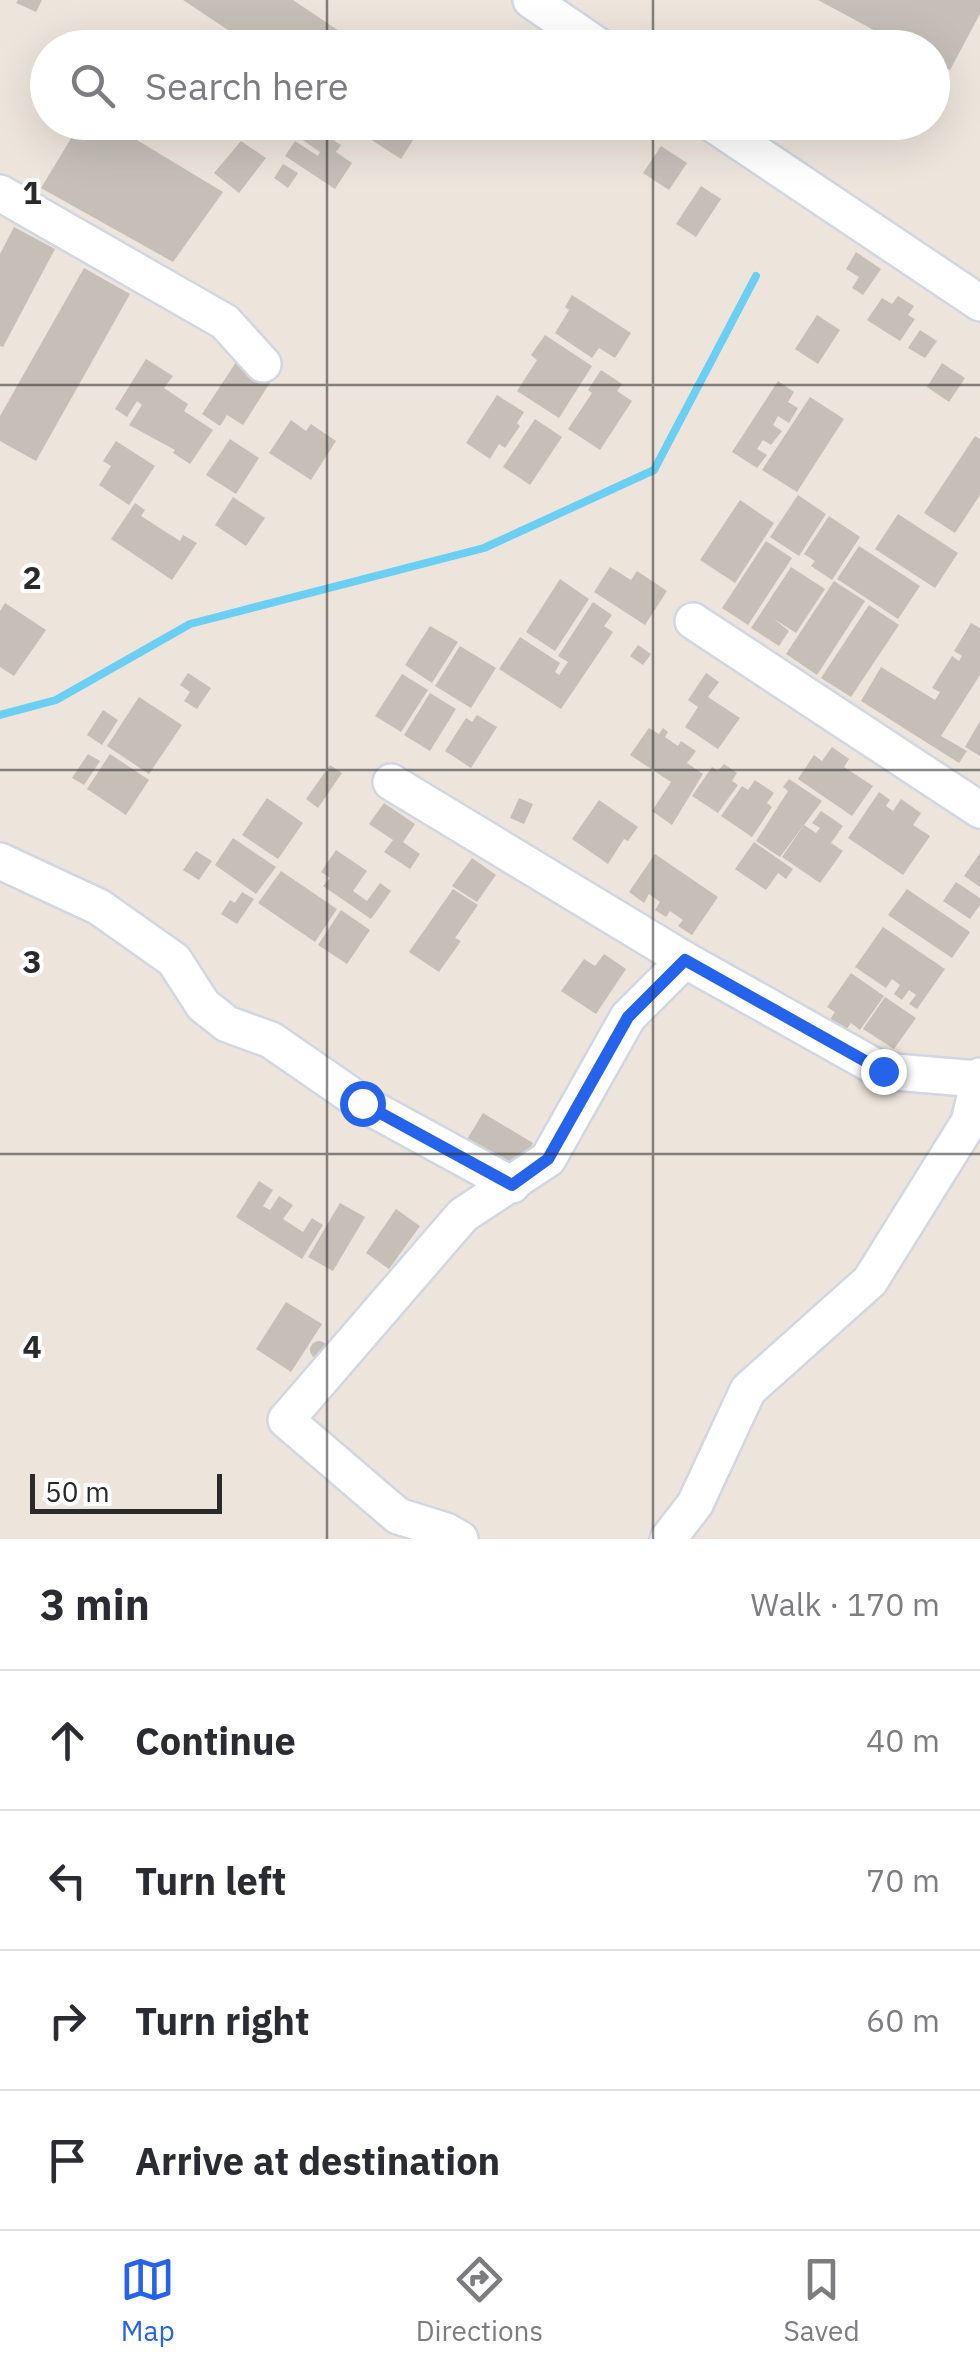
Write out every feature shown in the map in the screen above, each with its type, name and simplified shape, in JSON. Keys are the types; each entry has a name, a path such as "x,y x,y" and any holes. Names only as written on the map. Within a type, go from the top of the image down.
{"street":[{"path":"546,4 578,30"},
{"path":"737,140 980,303"},
{"path":"0,194 226,322 263,364"},
{"path":"693,621 980,810"},
{"path":"391,782 685,960 883,1071 979,1078 974,1132 870,1281 748,1390 695,1504 668,1539"},
{"path":"0,862 99,907 144,938 174,960 203,1005 227,1024 271,1040 362,1103 512,1185"},
{"path":"460,1539 446,1531 390,1527 286,1420 463,1215 548,1159 628,1017 685,960"}],"building":[{"path":"42,0 36,12 16,3"},
{"path":"183,0 293,0 338,30 228,30"},
{"path":"818,0 980,0 980,14 950,70 950,30 874,30"},
{"path":"70,140 137,140 223,192 173,262 41,188"},
{"path":"302,140 333,140 341,145 336,152 352,163 335,189 285,156 295,141 318,156 320,152"},
{"path":"372,140 413,140 401,159"},
{"path":"241,141 266,158 239,193 214,173"},
{"path":"661,146 687,163 669,190 643,173"},
{"path":"283,164 298,173 288,188 274,178"},
{"path":"701,186 721,199 696,237 676,224"},
{"path":"14,227 55,249 3,347 0,254"},
{"path":"856,252 881,269 863,295 852,288 859,277 846,269"},
{"path":"84,268 130,294 36,461 0,441 0,416"},
{"path":"572,295 631,333 615,358 599,348 592,358 555,333 569,310 565,307"},
{"path":"898,296 914,306 908,315 915,319 900,341 867,320 882,298 892,304"},
{"path":"817,315 840,330 818,364 795,349"},
{"path":"920,330 937,341 925,358 908,348"},
{"path":"545,335 592,366 559,418 517,391 537,360 531,355"},
{"path":"240,356 273,378 243,425 227,415 220,426 202,414"},
{"path":"146,359 173,376 164,388 188,404 184,411 213,430 190,464 173,453 175,450 129,425 142,405 137,401 127,417 115,409"},
{"path":"942,363 965,378 949,402 927,387"},
{"path":"601,370 622,384 617,391 632,401 600,450 568,429 592,393 588,390"},
{"path":"778,381 794,392 788,402 798,408 789,423 778,416 773,425 782,431 771,445 763,440 757,449 767,455 757,468 732,452"},
{"path":"497,395 524,412 505,448 499,444 490,459 466,443"},
{"path":"810,397 844,419 797,492 762,470"},
{"path":"535,419 562,437 530,485 503,467"},
{"path":"291,420 306,431 311,424 336,441 311,480 269,453"},
{"path":"975,436 980,439 980,495 955,533 924,513"},
{"path":"230,439 259,458 236,494 206,475"},
{"path":"116,441 155,466 129,505 99,485 111,466 103,461"},
{"path":"798,495 826,514 799,556 770,537"},
{"path":"233,497 265,518 246,546 215,525"},
{"path":"740,500 774,523 735,583 700,560"},
{"path":"135,503 145,510 141,516 180,541 183,535 197,543 172,580 111,539"},
{"path":"898,514 958,553 935,588 875,549"},
{"path":"829,516 860,537 832,580 811,566 815,561 804,554"},
{"path":"766,541 792,558 748,625 722,608"},
{"path":"859,546 920,586 898,619 837,579"},
{"path":"610,567 631,580 637,571 667,591 645,625 594,592"},
{"path":"791,567 825,589 796,633 774,619 789,631 779,646 751,628"},
{"path":"560,579 589,599 555,651 526,632"},
{"path":"834,581 865,601 817,675 786,654"},
{"path":"593,602 612,615 604,626 613,632 561,709 499,669 520,637 560,663 555,672 559,675 568,662 558,656"},
{"path":"5,603 46,630 14,676 0,667 0,611"},
{"path":"869,605 899,625 851,697 821,678"},
{"path":"971,623 980,628 980,675 941,736 967,751 959,763 861,701 881,667 935,700 940,692 932,688 952,656 959,661 962,656 954,651"},
{"path":"430,626 458,642 432,683 405,665"},
{"path":"638,645 651,654 643,665 630,656"},
{"path":"460,646 496,668 471,708 435,686"},
{"path":"188,673 211,688 197,709 184,701 190,692 180,685"},
{"path":"706,673 719,682 708,697 740,718 718,749 685,727 698,707 688,700"},
{"path":"402,674 428,690 401,732 375,716"},
{"path":"430,693 456,709 430,751 404,735"},
{"path":"139,697 182,725 149,774 107,746"},
{"path":"103,710 118,720 102,745 87,735"},
{"path":"477,715 497,727 471,768 445,751 466,718 472,722"},
{"path":"980,721 980,756 965,747"},
{"path":"649,728 659,734 663,728 668,732 665,737 696,751 687,763 703,774 672,825 652,811 671,782 630,755"},
{"path":"832,747 849,759 844,767 873,786 852,816 798,779 814,755 822,761"},
{"path":"88,754 100,761 84,785 72,778"},
{"path":"110,754 149,780 126,815 87,789"},
{"path":"724,764 737,773 732,781 738,785 718,813 692,796 712,767 718,771"},
{"path":"330,765 342,773 318,808 306,799"},
{"path":"789,779 822,801 780,857 756,841 788,791 783,787"},
{"path":"755,780 774,793 767,803 772,807 752,837 721,816 742,786 748,790"},
{"path":"879,792 890,800 886,806 893,811 901,799 921,813 913,825 930,836 903,875 848,838"},
{"path":"267,798 303,823 278,859 242,835"},
{"path":"519,798 533,804 524,824 510,818"},
{"path":"599,800 638,827 628,841 624,839 608,864 572,839"},
{"path":"384,803 415,824 403,842 420,854 410,869 384,852 393,840 369,824"},
{"path":"821,811 843,826 831,843 843,851 820,883 782,857 804,825 816,833 820,828 812,823"},
{"path":"233,838 276,867 256,894 215,865"},
{"path":"754,842 793,869 786,879 778,873 766,890 735,869"},
{"path":"336,850 367,871 353,891 367,901 380,883 391,891 371,919 323,886 330,878 321,872"},
{"path":"196,851 212,861 199,880 183,870"},
{"path":"980,853 980,887 964,876"},
{"path":"655,854 718,897 692,935 678,926 683,920 670,911 666,917 655,910 660,902 649,894 644,903 629,892"},
{"path":"472,858 496,875 477,902 452,886"},
{"path":"281,871 337,909 315,942 258,903"},
{"path":"956,882 980,898 980,905 970,919 943,901"},
{"path":"453,889 478,905 455,938 461,941 439,972 409,952"},
{"path":"907,889 970,932 952,958 888,915"},
{"path":"242,892 254,899 237,924 221,914 230,900 235,903"},
{"path":"341,910 370,930 347,964 318,945"},
{"path":"883,927 945,969 917,1009 909,1004 916,995 909,990 902,1000 894,994 900,985 892,979 886,988 855,967"},
{"path":"604,954 626,969 596,1014 561,991 584,959 595,966"},
{"path":"851,973 884,996 860,1030 851,1023 843,1034 827,1024 835,1012 827,1007"},
{"path":"885,997 916,1018 894,1049 863,1029"},
{"path":"483,1113 533,1143 517,1170 466,1141"},
{"path":"259,1181 273,1190 263,1206 270,1210 279,1196 293,1205 283,1219 303,1232 312,1218 323,1225 302,1259 236,1217"},
{"path":"340,1203 365,1217 333,1271 308,1257"},
{"path":"396,1209 420,1226 389,1269 366,1253"},
{"path":"286,1302 322,1324 291,1372 256,1349"},
{"path":"319,1341 328,1350 319,1359 310,1350"}],"waterway":[{"path":"0,715 56,700 190,624 484,548 654,470 756,276"}],"route":[{"path":"362,1103 512,1185 548,1159 628,1017 685,960 883,1071"}]}
